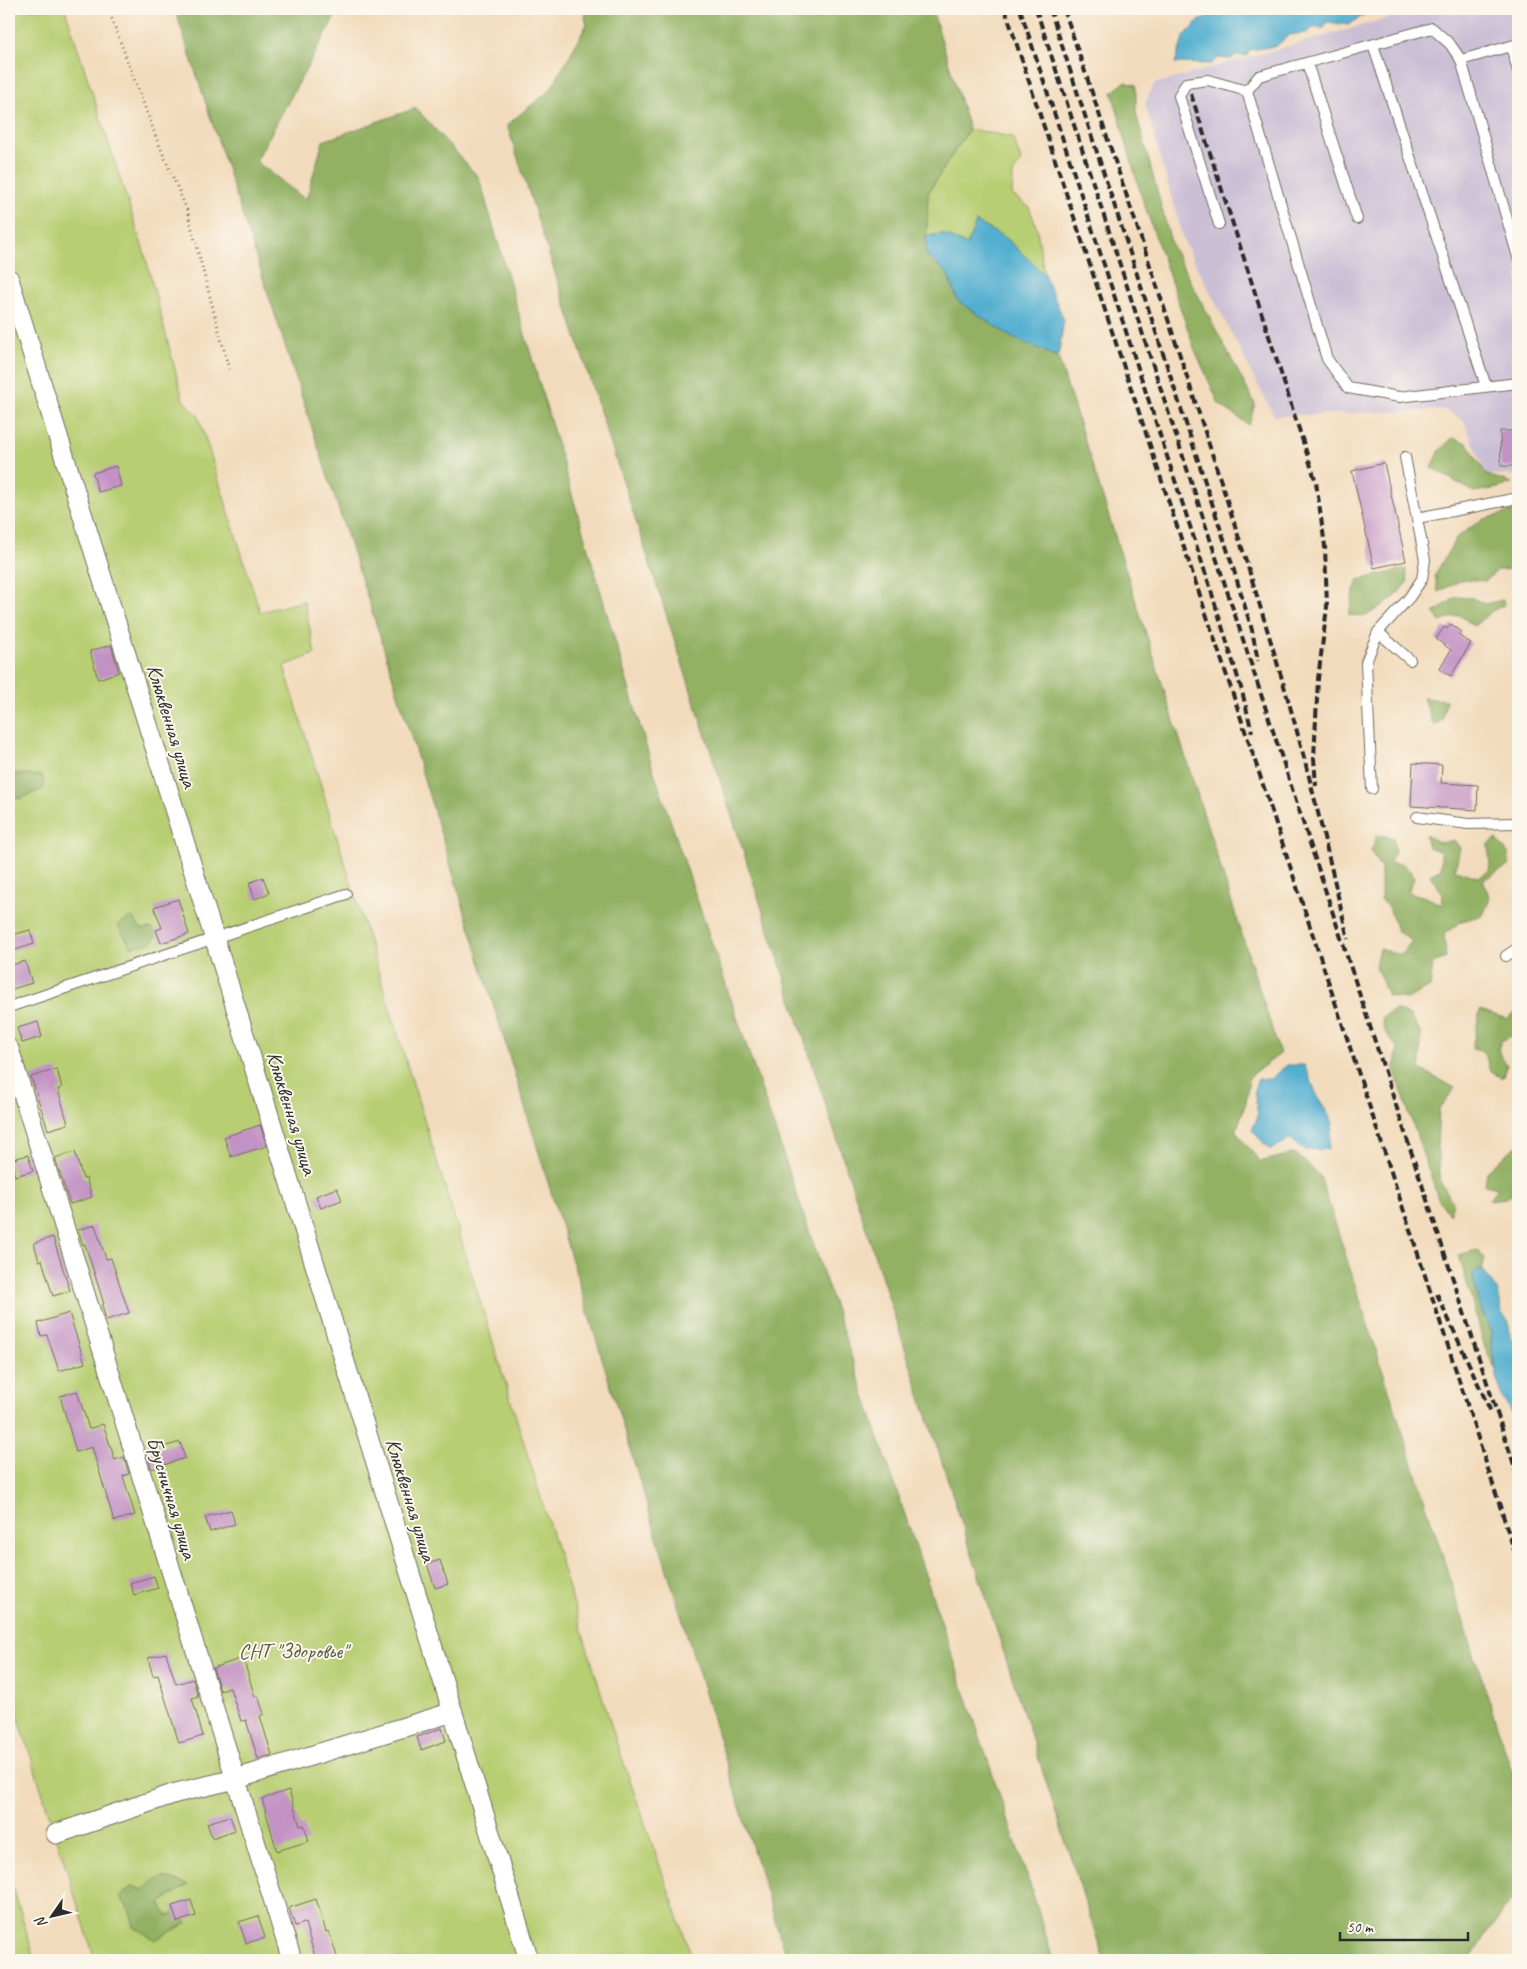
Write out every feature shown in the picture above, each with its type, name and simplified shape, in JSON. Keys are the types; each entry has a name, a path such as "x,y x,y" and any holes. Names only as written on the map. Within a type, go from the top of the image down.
{"street":[{"name":"Клюквенная улица","path":"9,279 529,1960"},
{"name":"Брусничная улица","path":"9,1050 292,1960"},
{"path":"56,1834 176,1793 236,1779 453,1712"}],"lane":[{"path":"1247,91 1259,76 1432,28 1450,44 1461,60 1518,256"},
{"path":"1373,45 1486,386"},
{"path":"1461,60 1515,45 1518,71"},
{"path":"1307,63 1357,219"},
{"path":"1219,224 1180,96 1186,83 1208,80 1247,91"},
{"path":"1247,91 1327,359 1348,388 1400,397 1518,383"},
{"path":"1372,789 1366,662 1378,632 1409,598 1422,579 1425,560 1418,518 1404,458"},
{"path":"1418,518 1518,498"},
{"path":"1378,632 1410,660"},
{"path":"1417,817 1468,824 1518,823"},
{"path":"9,1007 215,940 346,894"},
{"path":"1506,956 1518,948"}],"path":[{"path":"108,9 158,142 187,210 229,369"}],"shaded area":[{"path":"1421,9 1518,9 1518,475 1487,475 1463,420 1446,410 1274,416 1184,242 1145,103 1154,84"}],"green space":[{"name":"СНТ \"Здоровье\"","path":"9,9 65,9 145,255 183,400 198,415 260,612 304,601 315,654 284,666 616,1741 693,1960 95,1960 9,1687"},
{"path":"175,9 339,9 256,161 306,200 323,141 416,108 479,178 651,763 1033,1894 1053,1960 787,1960 381,639"},
{"path":"583,9 932,9 969,129 928,193 926,255 947,273 958,301 1011,337 1058,357 1280,1054 1249,1077 1246,1102 1236,1132 1260,1162 1295,1153 1320,1176 1518,1790 1518,1891 1468,1960 1104,1960 507,125 551,89 587,24"},
{"path":"1125,82 1136,85 1136,113 1172,246 1255,404 1249,425 1219,404 1195,350 1141,195 1112,92"},
{"path":"969,129 1012,137 1021,160 1013,174 1012,195 1029,207 1037,229 1044,274 1006,238 976,222 968,245 943,234 926,236 928,193"},
{"path":"1452,438 1467,443 1487,475 1512,483 1498,488 1474,492 1432,468 1440,450"},
{"path":"1518,510 1518,569 1498,570 1485,581 1464,579 1438,592 1435,575 1456,538 1481,520"},
{"path":"1406,569 1408,581 1395,597 1366,616 1349,615 1358,580"},
{"path":"1456,597 1472,598 1485,604 1503,600 1504,605 1492,611 1474,626 1459,615 1440,622 1434,613"},
{"path":"1423,698 1446,700 1442,720 1434,726"},
{"path":"9,774 43,776 43,789 19,799 9,796"},
{"path":"1377,835 1393,837 1395,852 1389,863 1403,864 1415,876 1408,892 1443,905 1442,893 1430,875 1441,869 1441,852 1428,847 1425,835 1441,843 1454,840 1460,848 1455,870 1478,877 1489,871 1488,845 1496,839 1508,853 1510,865 1483,880 1490,899 1483,915 1462,921 1444,934 1446,958 1433,963 1430,987 1407,999 1388,996 1375,964 1379,949 1401,955 1412,941 1397,931 1390,910 1381,899 1381,869 1371,851"},
{"path":"132,917 141,929 152,928 155,931 156,937 151,943 132,947 117,925"},
{"path":"1395,1009 1410,1016 1421,1034 1420,1069 1455,1088 1439,1109 1437,1147 1441,1183 1453,1203 1449,1215 1438,1198 1394,1069 1398,1049 1384,1030 1382,1018"},
{"path":"1480,1010 1507,1019 1518,1010 1518,1033 1501,1041 1498,1050 1507,1065 1502,1079 1489,1069 1485,1052 1472,1049"},
{"path":"1518,1145 1518,1189 1506,1198 1489,1200 1498,1188 1485,1185 1487,1172"},
{"path":"1476,1250 1485,1258 1482,1270 1472,1273 1478,1301 1491,1332 1491,1345 1496,1370 1485,1348 1459,1255"},
{"path":"1518,1414 1518,1438 1510,1422"},
{"path":"9,1874 35,1960 9,1960"},
{"path":"165,1877 188,1885 160,1903 167,1916 180,1912 187,1923 155,1940 134,1927 130,1911 120,1897 132,1886 144,1890 155,1880"}],"water":[{"path":"1270,9 1374,9 1348,25 1327,22 1324,28 1313,28 1306,33 1289,35 1276,46 1250,50 1247,56 1236,55 1231,59 1218,58 1211,64 1175,63 1184,36 1199,21 1217,12 1252,12"},
{"path":"976,222 1006,238 1044,274 1064,320 1058,357 1011,337 958,301 947,273 926,255 926,236 943,234 967,245"},
{"path":"1287,1065 1304,1065 1317,1095 1333,1123 1328,1149 1304,1150 1291,1139 1270,1150 1252,1130 1258,1116 1254,1090 1258,1079 1270,1079"},
{"path":"1482,1270 1497,1290 1502,1313 1509,1322 1510,1338 1518,1342 1518,1414 1514,1416 1501,1396 1491,1345 1491,1332 1478,1301 1472,1272"}],"building":[{"path":"1500,431 1518,431 1518,466 1501,466"},
{"path":"1384,463 1406,561 1374,568 1352,471"},
{"path":"116,466 121,486 98,492 93,473"},
{"path":"1451,624 1462,632 1459,636 1471,643 1451,676 1439,669 1451,650 1436,639 1444,627 1447,629"},
{"path":"111,645 119,672 98,679 90,651"},
{"path":"1413,763 1442,765 1441,783 1478,785 1477,810 1411,806"},
{"path":"263,877 269,893 255,899 249,883"},
{"path":"178,899 189,934 161,943 156,930 162,928 154,907"},
{"path":"30,930 34,944 9,952 9,936"},
{"path":"25,961 32,983 9,990 9,966"},
{"path":"38,1022 42,1037 22,1043 17,1028"},
{"path":"57,1069 62,1088 58,1089 68,1124 48,1130 31,1077"},
{"path":"260,1125 267,1146 231,1157 224,1137"},
{"path":"75,1152 83,1179 86,1178 92,1197 70,1204 55,1158"},
{"path":"28,1155 33,1171 15,1176 10,1160"},
{"path":"337,1188 342,1200 321,1208 316,1196"},
{"path":"95,1225 106,1259 111,1258 129,1313 106,1320 102,1305 104,1304 85,1244 83,1245 78,1230"},
{"path":"53,1237 70,1291 53,1296 42,1260 39,1261 34,1243"},
{"path":"69,1313 85,1363 59,1371 47,1335 41,1336 38,1323"},
{"path":"77,1391 89,1429 103,1424 115,1460 124,1457 129,1474 123,1476 135,1515 114,1521 92,1447 76,1452 60,1396"},
{"path":"180,1442 185,1458 152,1469 146,1452"},
{"path":"231,1510 235,1524 210,1532 205,1517"},
{"path":"440,1560 448,1584 435,1588 427,1564"},
{"path":"154,1576 158,1588 134,1595 130,1583"},
{"path":"166,1653 176,1684 193,1679 198,1696 192,1698 203,1736 179,1743 158,1675 153,1676 148,1658"},
{"path":"243,1658 255,1697 258,1696 264,1714 260,1716 272,1755 258,1759 246,1720 241,1721 230,1688 220,1691 213,1668"},
{"path":"442,1728 446,1741 421,1750 417,1737"},
{"path":"289,1790 300,1826 304,1825 309,1841 277,1851 262,1799"},
{"path":"230,1816 235,1830 212,1838 207,1823"},
{"path":"316,1899 326,1932 329,1931 338,1960 316,1960 305,1923 295,1926 289,1908"},
{"path":"191,1900 196,1916 177,1922 172,1906"},
{"path":"258,1916 265,1938 246,1943 239,1922"}],"railway":[{"path":"1005,9 1327,979 1518,1562"},
{"path":"1020,9 1209,584 1242,691 1252,732"},
{"path":"1036,9 1518,1477"},
{"path":"1050,9 1232,564 1252,630 1258,661"},
{"path":"1064,9 1174,338 1254,586 1298,736 1348,939"},
{"path":"1191,94 1316,482 1325,546 1327,607 1318,679 1314,758 1316,786"},
{"path":"1437,1294 1491,1412"}]}
